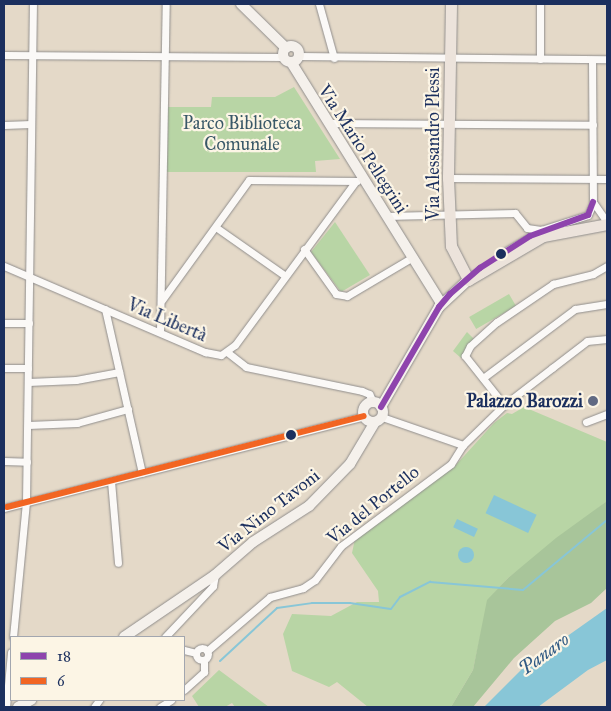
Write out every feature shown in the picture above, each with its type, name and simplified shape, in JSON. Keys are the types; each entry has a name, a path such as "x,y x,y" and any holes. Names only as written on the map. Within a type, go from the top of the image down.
{"main road":[{"name":"Via Alessandro Plessi","path":"451,4 448,178 450,214 452,246 468,280"},
{"name":"Via Mario Pellegrini","path":"244,5 290,55 360,181 386,216 441,303"},
{"path":"468,280 543,236 607,223"},
{"name":"Via Nino Tavoni","path":"125,636 215,575 244,549 302,511 329,487 356,455 378,412 441,303 468,280"},
{"path":"365,406 378,412 364,416 365,406"},
{"path":"18,707 29,701"}],"street":[{"path":"13,636 26,502 33,4"},
{"path":"160,332 166,4"},
{"path":"319,4 334,58"},
{"path":"540,4 540,59"},
{"path":"4,55 164,59 290,55 334,58 607,60"},
{"path":"468,280 480,268 541,230 588,215 593,202 592,60"},
{"path":"327,123 593,125"},
{"path":"4,125 31,124"},
{"path":"448,178 607,179"},
{"path":"161,300 217,228 249,180 360,181"},
{"path":"227,352 304,249 360,181"},
{"path":"593,202 607,223"},
{"path":"386,216 516,213 527,228 541,230"},
{"path":"217,228 284,275"},
{"path":"304,249 336,294 347,296 413,257"},
{"name":"Via Libertà","path":"4,266 210,354 227,352 246,366 362,391 378,412"},
{"path":"504,405 465,356 470,346 497,322 562,279 592,274 607,266"},
{"path":"482,378 575,309 607,304"},
{"path":"105,309 142,473"},
{"path":"4,323 29,323"},
{"name":"Via del Portello","path":"207,651 270,597 303,588 315,580 341,546 451,464 463,445 504,405 588,341 607,339"},
{"path":"4,368 28,368"},
{"path":"28,382 76,380 119,372"},
{"path":"28,425 77,423 128,409"},
{"path":"378,412 463,445"},
{"path":"586,422 607,414"},
{"path":"4,508 364,416"},
{"path":"4,461 27,462"},
{"path":"111,481 118,563"},
{"path":"166,636 212,586 215,575"},
{"path":"185,689 204,672 204,660 207,651 201,648 196,653"},
{"path":"185,650 196,653"},
{"path":"196,653 198,660 204,660"},
{"path":"6,707 10,663"}],"green space":[{"name":"Parco Biblioteca Comunale","path":"294,87 340,159 315,161 316,172 167,172 168,107 211,107 212,97 275,97"},
{"path":"335,222 370,275 341,292 311,252"},
{"path":"509,294 516,306 476,329 469,317"},
{"path":"467,332 474,339 461,358 453,351"},
{"path":"524,407 607,442 607,501 508,578 488,600 473,670 451,707 368,707 337,682 329,687 292,671 283,634 292,614 331,616 357,602 379,602 378,591 352,553 355,539 454,467 494,423 507,413 512,414"},
{"path":"607,501 607,588 591,603 555,621 514,658 473,707 451,707 473,670 487,600 508,578 556,538"},
{"path":"219,670 269,707 235,707 232,703 225,707 199,707 192,696"}],"water":[{"path":"494,495 537,515 528,533 486,513"},
{"path":"457,519 478,529 474,537 453,527"},
{"path":"463,547 469,547 474,552 472,561 463,563 458,558 458,552"},
{"name":"Panaro","path":"607,608 607,660 588,670 538,707 484,707 525,666"}],"waterway":[{"path":"220,661 277,608 312,603 350,603 391,609 400,597 430,582 523,590 607,520"}],"transit line":[{"name":"18","path":"381,407 439,307 450,294 480,268 530,236 588,215 593,202"},
{"name":"6","path":"7,507 364,416"}],"place":[{"name":"Palazzo Barozzi","path":"593,401"}]}
